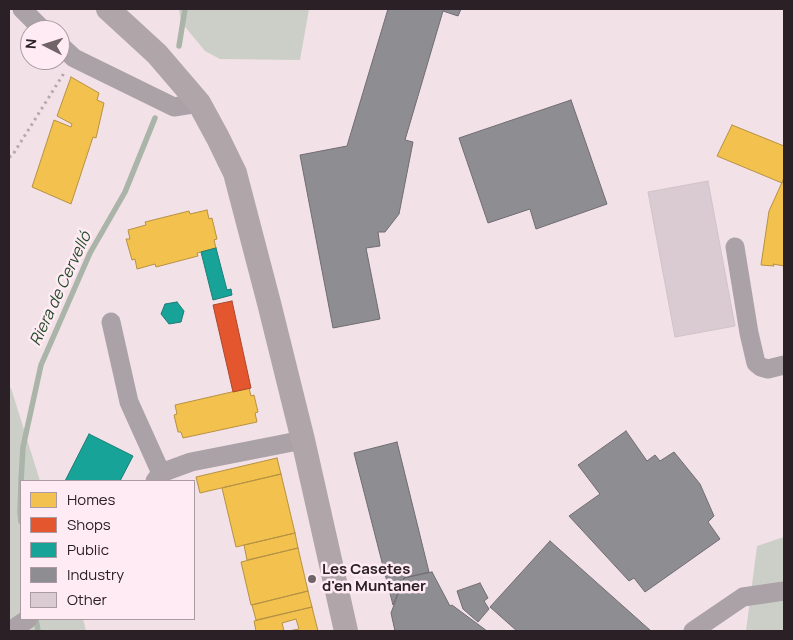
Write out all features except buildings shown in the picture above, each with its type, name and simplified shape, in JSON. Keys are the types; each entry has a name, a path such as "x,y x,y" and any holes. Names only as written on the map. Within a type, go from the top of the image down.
{"main road":[{"path":"108,9 157,54 199,103 235,173 270,303 346,631"}],"street":[{"path":"22,9 33,20"},
{"path":"70,54 174,107 199,103"},
{"path":"736,246 749,333 756,363 768,369 784,365"},
{"path":"111,322 128,402 158,477 191,462 303,440"},
{"path":"693,631 743,597 784,591"}],"path":[{"path":"9,158 12,156 57,70"}],"shaded area":[{"path":"179,9 309,9 300,60 220,59 205,51 181,22"},
{"path":"9,387 11,388 40,480 20,480 20,620 83,620 86,631 9,631"},
{"path":"784,537 784,631 746,631 757,546"}],"waterway":[{"path":"179,46 185,9"},
{"name":"Riera de Cervelló","path":"21,480 23,447 41,365 90,253 125,192 155,118"},
{"name":"Riera de Cervelló","path":"36,620 38,631"}],"place":[{"name":"Les Casetes d'en Muntaner","path":"312,579"}]}
